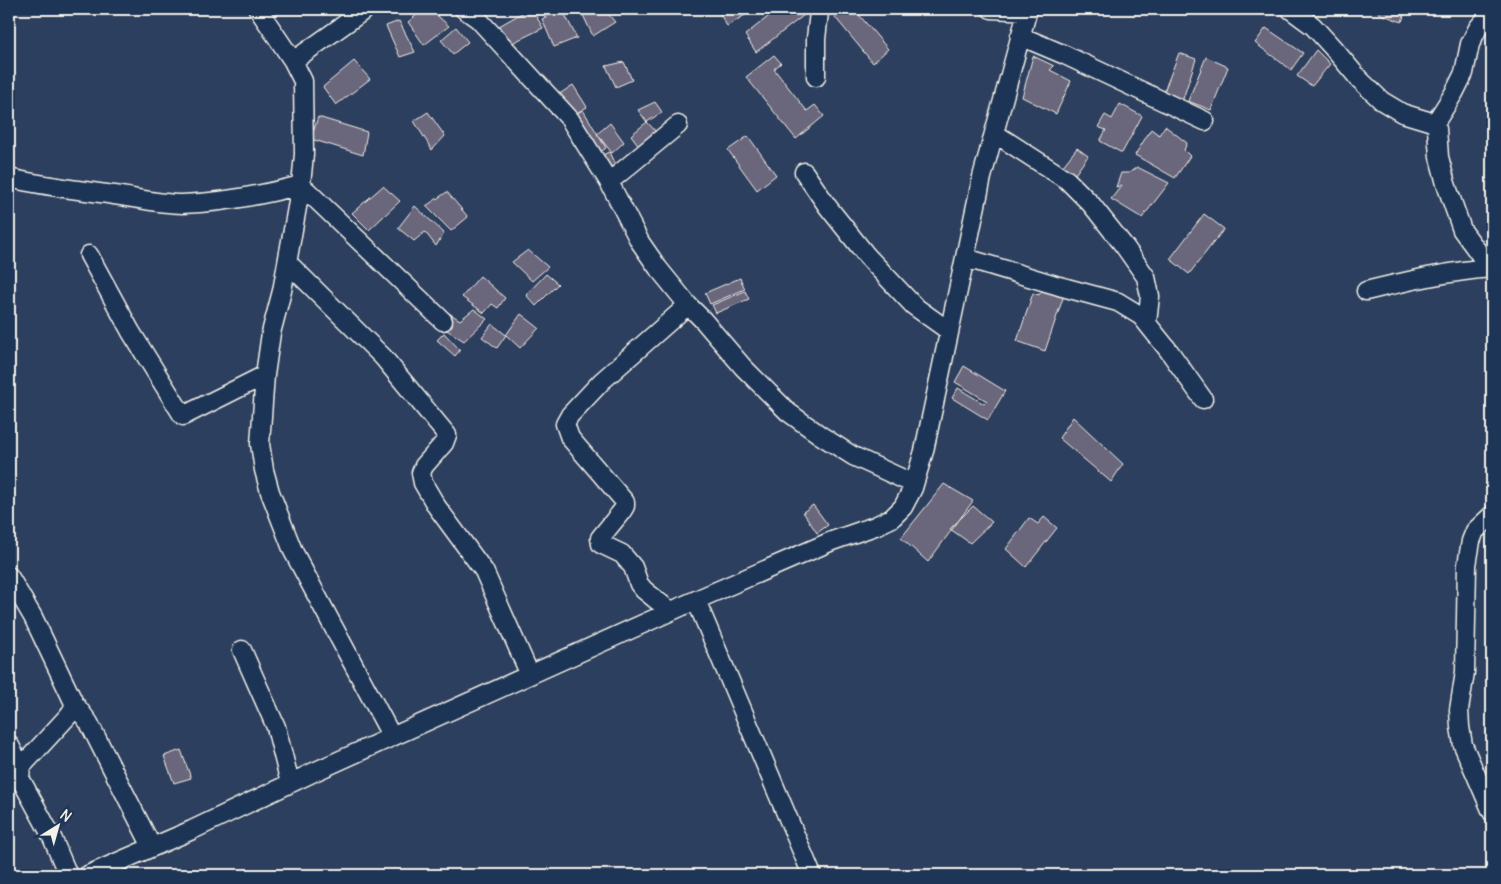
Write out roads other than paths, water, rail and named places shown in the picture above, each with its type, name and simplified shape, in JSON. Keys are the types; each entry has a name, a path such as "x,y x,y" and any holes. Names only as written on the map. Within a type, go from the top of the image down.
{"street":[{"path":"258,9 303,81 304,154 302,185 288,263 271,333 265,375 260,444 264,470 293,551 392,737"},
{"path":"292,61 366,9"},
{"path":"464,9 478,19 569,118 609,182 640,242 658,268 743,367 788,412 820,435 853,456 914,484"},
{"path":"816,77 816,39 821,9"},
{"path":"88,875 696,600 832,541 892,518 903,507 914,484 924,451 982,178 1027,10 990,9"},
{"path":"1290,9 1313,26 1359,80 1382,101 1402,113 1435,123"},
{"path":"1435,123 1464,73 1470,44 1478,28 1492,12"},
{"path":"1020,36 1065,55 1205,121"},
{"path":"1435,123 1439,157 1462,230 1492,268"},
{"path":"609,182 678,125"},
{"path":"994,133 1067,180 1103,218 1126,247 1146,277 1150,296 1147,323"},
{"path":"804,172 828,207 867,256 914,306 949,331"},
{"path":"9,178 61,188 179,204 217,202 262,195 302,185"},
{"path":"302,185 443,321"},
{"path":"89,255 130,332 183,416 265,375"},
{"path":"966,258 1118,302 1140,316 1147,323 1169,350 1203,399"},
{"path":"288,263 383,357 447,435 444,443 424,466 421,472 423,483 437,507 484,571 530,675"},
{"path":"1366,291 1474,269 1492,268"},
{"path":"670,612 639,584 633,567 622,554 601,544 600,538 622,511 625,502 570,438 565,424 570,415 602,381 688,305"},
{"path":"1492,516 1475,531 1471,541 1467,565 1465,672 1459,710 1463,745 1492,812"},
{"path":"9,576 33,617 74,703 89,723 152,847"},
{"path":"696,600 812,875"},
{"path":"242,650 276,727 290,783"},
{"path":"21,767 74,709 74,703"},
{"path":"9,744 21,767 20,778 51,835 68,875"}]}
